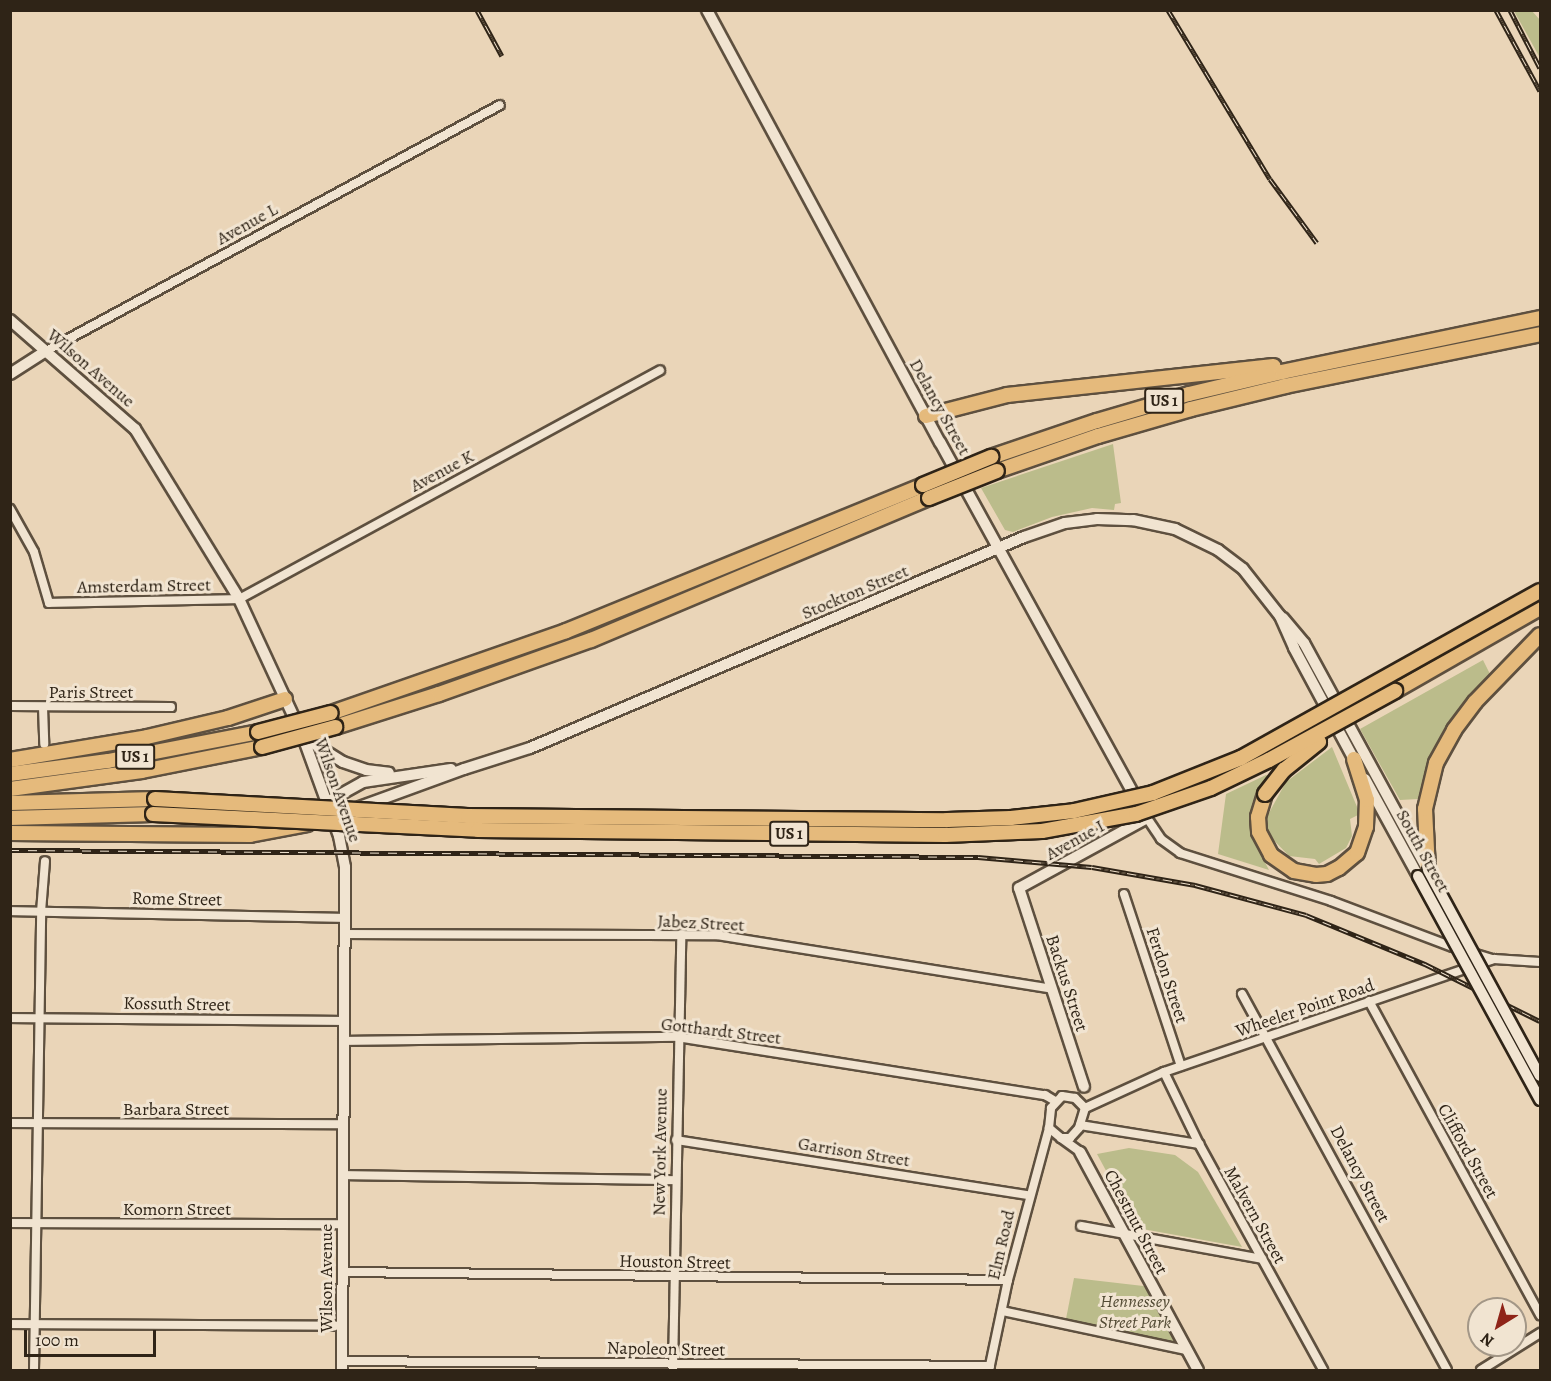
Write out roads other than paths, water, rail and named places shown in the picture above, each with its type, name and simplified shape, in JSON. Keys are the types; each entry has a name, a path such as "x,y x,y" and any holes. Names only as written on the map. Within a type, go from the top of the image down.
{"highway":[{"name":"US 1","path":"10,774 150,754 258,732 331,713 566,631 991,457 1148,405 1341,359 1540,318"},
{"path":"10,789 142,771 262,747 335,727 449,691 591,640 997,471 1160,418 1243,396 1540,334"},
{"path":"926,416 1007,395 1341,359"},
{"path":"10,803 155,799 468,816 947,820 1011,818 1066,812 1153,793 1227,764 1284,735 1540,591"},
{"name":"US 1","path":"10,818 153,814 478,830 930,835 1042,831 1136,814 1212,788 1269,760 1395,691 1540,608"},
{"path":"1423,873 1425,820 1430,781 1441,752 1475,702 1514,659 1540,635"},
{"path":"1354,759 1367,800 1366,827 1357,853 1339,868 1327,874 1316,875 1294,871 1271,855 1259,832 1258,817 1265,794 1277,777 1301,755 1395,691"},
{"path":"10,760 147,737 228,718 285,699"},
{"path":"10,833 250,835 332,817"}],"main road":[{"name":"Delancy Street","path":"707,10 926,416 1148,818"},
{"name":"Wilson Avenue","path":"10,320 135,429 239,599 303,737 332,817 345,867 342,1366"},
{"name":"Avenue L","path":"10,374 46,351"},
{"name":"Stockton Street","path":"332,817 541,743 999,547 1065,523 1097,519 1133,520 1175,529 1204,542 1231,559 1255,582"},
{"name":"South Street","path":"1255,582 1280,616 1304,643 1540,1100"},
{"name":"South Street","path":"1280,616 1294,648 1354,759 1423,873 1540,1076"},
{"path":"303,737 343,762 366,770 401,775"},
{"name":"Stockton Street","path":"327,802 363,782 401,775 464,769"},
{"name":"Avenue I","path":"1019,888 1148,818"},
{"name":"Backus Street","path":"1019,888 1084,1087"},
{"name":"Chestnut Street","path":"1080,1152 1198,1371"}],"street":[{"name":"Avenue L","path":"46,351 500,105"},
{"name":"Avenue K","path":"239,599 660,370"},
{"name":"Amsterdam Street","path":"10,509 34,552 49,603 239,599"},
{"name":"Paris Street","path":"10,706 171,707"},
{"path":"43,707 44,744"},
{"path":"1148,818 1161,838 1180,853 1331,901 1453,947 1494,959"},
{"path":"34,1371 42,912 45,861"},
{"name":"Ferdon Street","path":"1124,894 1181,1066"},
{"name":"Rome Street","path":"10,911 344,918"},
{"name":"Jabez Street","path":"345,934 716,935 1052,988"},
{"name":"New York Avenue","path":"673,1368 677,1038 681,934"},
{"name":"Wheeler Point Road","path":"1084,1106 1164,1072 1494,959 1540,962"},
{"name":"Delancy Street","path":"1242,994 1447,1371"},
{"name":"Clifford Street","path":"1369,1001 1540,1315"},
{"name":"Kossuth Street","path":"10,1018 343,1021"},
{"name":"Gotthardt Street","path":"343,1041 677,1038 1045,1095 1055,1101"},
{"name":"Malvern Street","path":"1164,1072 1199,1144 1323,1371"},
{"path":"1075,1098 1084,1087"},
{"path":"1061,1138 1070,1138 1080,1125 1084,1106 1084,1087"},
{"path":"1080,1152 1049,1128 1051,1108 1062,1096 1075,1098 1084,1106"},
{"name":"Barbara Street","path":"10,1123 342,1124"},
{"path":"1080,1125 1199,1144"},
{"name":"Elm Road","path":"989,1368 1029,1194 1049,1128"},
{"path":"1075,1132 1080,1152"},
{"name":"Garrison Street","path":"676,1140 1029,1194"},
{"path":"343,1175 675,1180"},
{"name":"Komorn Street","path":"10,1223 343,1224"},
{"path":"1081,1226 1124,1236 1262,1259"},
{"name":"Houston Street","path":"343,1272 1008,1280"},
{"path":"1002,1311 1186,1350"},
{"path":"10,1324 342,1326"},
{"path":"1481,1371 1540,1333"},
{"name":"Napoleon Street","path":"342,1366 989,1368"}],"railway":[{"path":"477,10 502,56"},
{"path":"1168,10 1270,179 1317,243"},
{"path":"1496,10 1540,91"},
{"path":"1510,10 1540,68"},
{"path":"10,850 978,857 1092,867 1195,885 1306,915 1425,964 1540,1021"}],"park label":[{"name":"Hennessey Street Park","path":"1135,1312"}]}
